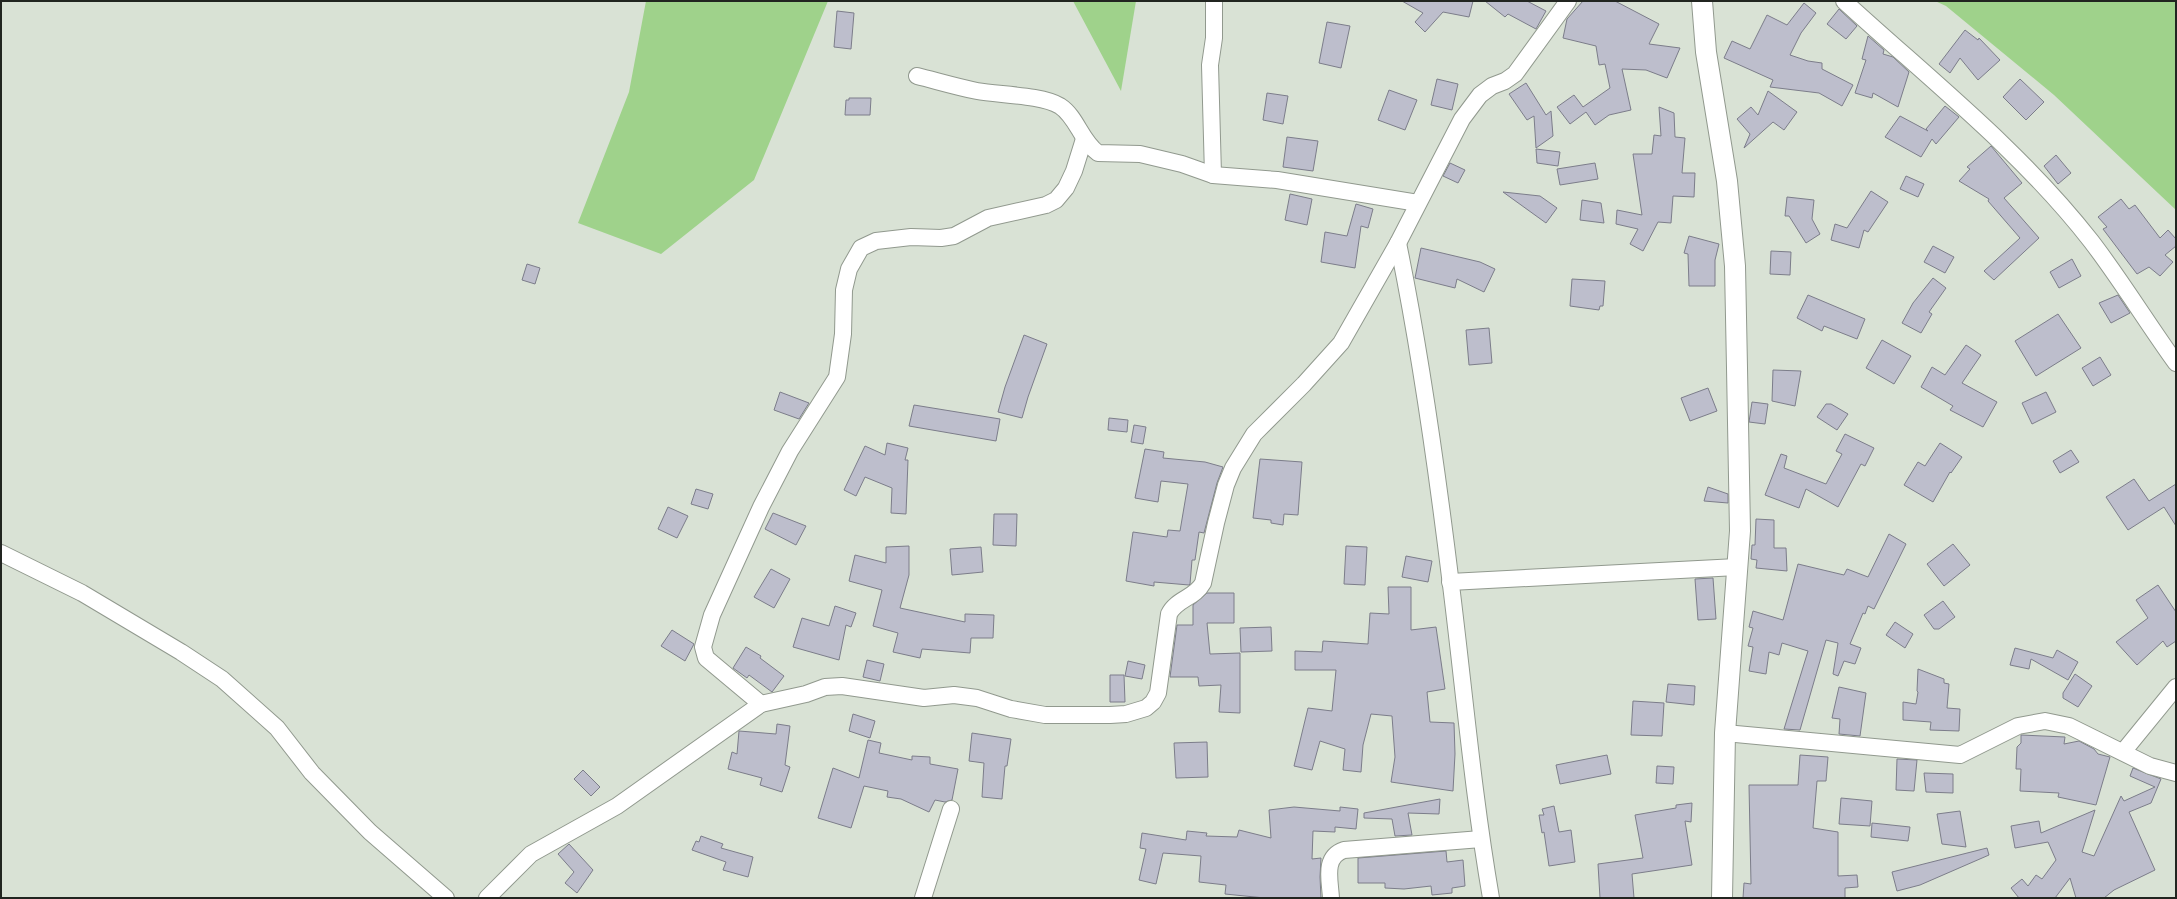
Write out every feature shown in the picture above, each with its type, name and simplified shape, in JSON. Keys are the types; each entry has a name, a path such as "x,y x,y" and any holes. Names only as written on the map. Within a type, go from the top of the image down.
{"street":[{"path":"1213,175 1210,65 1214,38 1214,1"},
{"path":"487,898 531,854 617,806 761,704 806,694 825,687 842,686 924,698 954,695 977,698 1011,709 1045,715 1126,714 1146,708 1153,702 1158,693 1169,614 1172,608 1199,590 1203,583 1216,523 1233,468 1254,434 1304,384 1341,343 1398,243 1462,119 1480,95 1492,86 1505,81 1515,74 1568,1"},
{"path":"1702,1 1706,52 1727,180 1734,266 1740,531 1725,733 1722,898"},
{"path":"1844,1 1996,139 2033,176 2091,242 2176,363"},
{"path":"917,76 978,91 1031,98 1059,105 1066,111 1084,139 1098,153 1140,154 1182,164 1213,175 1277,180 1418,202"},
{"path":"761,704 706,658 702,646 712,615 761,507 790,451 837,377 843,334 844,290 849,269 861,248 876,240 911,237 941,238 954,236 988,218 1046,205 1056,200 1066,188 1084,139"},
{"path":"1398,243 1413,314 1450,582 1481,839 1491,898"},
{"path":"1,553 82,593 181,652 222,679 277,728 312,773 370,832 446,898"},
{"path":"1450,582 1737,567"},
{"path":"2123,752 2176,687"},
{"path":"1725,733 1960,756 2018,726 2045,721 2070,726 2150,766 2176,773"},
{"path":"923,898 951,810"},
{"path":"1331,898 1330,864 1331,858 1336,852 1344,850 1481,839"}],"green space":[{"path":"646,1 828,1 754,180 661,254 578,223 629,92"},
{"path":"1073,1 1136,1 1121,91"},
{"path":"1935,1 2176,1 2176,210 2054,95 1946,6"}],"building":[{"path":"1402,1 1473,1 1469,17 1443,12 1425,32 1415,22 1423,13"},
{"path":"1485,1 1527,1 1546,11 1536,29 1508,14 1505,17"},
{"path":"1583,1 1615,1 1659,24 1649,44 1680,48 1667,78 1646,70 1622,69 1631,110 1609,115 1595,125 1586,112 1570,124 1557,107 1574,95 1583,107 1610,88 1605,64 1599,65 1596,46 1563,38 1567,19"},
{"path":"1804,3 1816,13 1801,33 1790,55 1808,61 1822,63 1822,69 1853,85 1842,106 1819,93 1770,87 1773,80 1724,58 1732,41 1750,49 1767,15 1787,25"},
{"path":"1839,9 1857,26 1846,39 1827,24"},
{"path":"837,11 854,13 851,49 834,47"},
{"path":"1327,22 1350,26 1341,68 1319,63"},
{"path":"1965,30 1978,40 1979,38 2000,60 1978,80 1960,58 1950,73 1939,64"},
{"path":"1868,36 1884,50 1883,54 1893,57 1909,72 1898,107 1873,93 1872,98 1855,93 1866,60 1862,59"},
{"path":"1437,79 1458,84 1452,110 1431,105"},
{"path":"2020,79 2044,102 2026,120 2003,97"},
{"path":"1526,83 1546,115 1551,111 1553,136 1536,148 1534,116 1527,120 1509,94"},
{"path":"1389,90 1417,100 1405,130 1378,120"},
{"path":"1768,91 1797,112 1784,130 1773,122 1744,148 1750,134 1737,119 1751,107 1758,115"},
{"path":"1267,93 1288,96 1283,124 1263,120"},
{"path":"849,98 871,98 870,115 845,115 846,100 849,100"},
{"path":"1945,106 1959,117 1936,144 1932,139 1921,157 1885,137 1900,116 1928,131 1926,129"},
{"path":"1659,107 1674,113 1675,137 1685,138 1682,173 1695,173 1694,197 1673,196 1671,223 1658,222 1643,251 1630,244 1638,229 1616,224 1617,210 1642,215 1633,154 1652,154 1654,135 1661,136"},
{"path":"1287,137 1318,141 1313,171 1283,167"},
{"path":"1991,146 2022,183 2004,198 2039,238 1994,280 1984,271 2020,238 1988,201 1989,199 1959,181 1970,169 1967,167"},
{"path":"1536,149 1560,152 1558,166 1537,163"},
{"path":"2056,155 2071,173 2058,184 2044,166"},
{"path":"1450,163 1465,170 1458,183 1443,176"},
{"path":"1595,163 1598,179 1560,185 1557,169"},
{"path":"1906,176 1924,184 1918,197 1900,189"},
{"path":"1871,191 1888,202 1868,232 1864,230 1859,248 1831,240 1835,224 1847,228"},
{"path":"1503,192 1540,196 1557,208 1546,223"},
{"path":"1290,194 1312,199 1307,225 1285,220"},
{"path":"1787,197 1814,200 1812,219 1820,234 1806,243 1789,216 1785,216"},
{"path":"2121,199 2129,209 2135,205 2160,238 2168,230 2176,239 2176,246 2165,255 2173,262 2160,276 2149,267 2137,274 2103,229 2107,227 2098,217"},
{"path":"1582,200 1601,203 1604,223 1580,220"},
{"path":"1356,204 1373,209 1368,228 1361,226 1355,268 1321,262 1325,232 1347,236"},
{"path":"1689,236 1719,244 1715,260 1715,286 1689,286 1688,254 1684,253"},
{"path":"1933,246 1954,257 1945,273 1924,262"},
{"path":"1421,248 1480,262 1495,269 1484,292 1457,279 1455,288 1415,278"},
{"path":"1771,251 1791,252 1790,275 1770,274"},
{"path":"2072,259 2081,276 2059,288 2050,272"},
{"path":"527,264 540,268 535,284 522,280"},
{"path":"1933,278 1946,288 1929,312 1932,314 1921,333 1902,323 1913,303"},
{"path":"1572,279 1605,281 1603,306 1600,306 1599,310 1570,306"},
{"path":"1808,295 1865,319 1857,339 1824,326 1822,331 1797,318"},
{"path":"2118,295 2130,313 2111,323 2099,303"},
{"path":"2058,314 2081,348 2036,376 2015,341"},
{"path":"1489,328 1492,363 1469,365 1466,330"},
{"path":"1024,335 1047,344 1022,418 998,412 1005,387"},
{"path":"1882,340 1911,356 1894,384 1866,368"},
{"path":"1966,345 1981,355 1962,383 1997,402 1983,427 1950,410 1953,406 1921,387 1932,367 1945,375"},
{"path":"2100,357 2111,375 2093,386 2082,368"},
{"path":"1773,370 1801,371 1795,406 1772,401"},
{"path":"1708,388 1717,411 1690,421 1681,398"},
{"path":"780,392 809,403 799,419 774,410"},
{"path":"2046,392 2056,412 2032,424 2022,403"},
{"path":"1752,402 1768,404 1765,424 1749,422"},
{"path":"1826,404 1831,404 1848,414 1837,430 1817,417"},
{"path":"914,405 1000,419 996,441 909,426"},
{"path":"1109,418 1128,420 1127,432 1108,430"},
{"path":"1134,425 1146,427 1143,444 1131,442"},
{"path":"1845,434 1874,448 1865,466 1861,464 1838,507 1806,489 1799,508 1765,495 1781,454 1787,456 1784,468 1826,484 1842,454 1836,451"},
{"path":"887,443 908,448 905,460 908,460 906,514 891,513 892,488 865,477 856,496 844,490 865,446 885,455"},
{"path":"1940,443 1962,457 1951,473 1950,472 1933,502 1904,485 1918,462 1925,466"},
{"path":"1145,449 1164,452 1163,458 1205,462 1223,467 1217,483 1204,533 1199,532 1195,560 1192,560 1189,585 1154,582 1154,586 1126,581 1133,532 1167,537 1168,530 1180,531 1188,484 1161,481 1158,502 1135,498"},
{"path":"2071,450 2079,462 2060,473 2053,461"},
{"path":"1260,459 1302,462 1298,515 1284,514 1283,525 1271,523 1271,520 1253,518"},
{"path":"2134,479 2149,501 2176,484 2176,526 2164,507 2128,530 2106,497"},
{"path":"1708,487 1728,494 1728,503 1704,501"},
{"path":"696,489 713,494 708,509 691,504"},
{"path":"668,507 688,516 677,538 658,529"},
{"path":"773,513 806,526 796,545 765,529"},
{"path":"994,514 1017,514 1016,546 993,545"},
{"path":"1756,519 1774,520 1774,548 1786,548 1787,571 1756,568 1757,560 1751,559 1752,545 1755,545"},
{"path":"1889,534 1906,544 1874,609 1868,606 1865,614 1863,613 1850,644 1861,648 1855,664 1844,661 1838,676 1833,674 1838,643 1826,640 1800,730 1784,729 1808,651 1782,643 1779,655 1769,652 1766,674 1749,671 1753,647 1748,646 1753,628 1749,627 1753,611 1783,620 1798,564 1844,575 1847,569 1868,577"},
{"path":"1953,544 1970,565 1944,586 1927,564"},
{"path":"909,546 909,575 900,608 965,622 965,614 994,615 993,638 971,638 970,653 922,649 920,658 893,652 898,633 873,626 882,590 849,581 855,555 886,563 886,547"},
{"path":"1346,546 1367,547 1365,585 1344,584"},
{"path":"981,547 983,572 952,575 950,549"},
{"path":"1406,556 1432,561 1428,582 1402,577"},
{"path":"771,569 790,579 774,608 754,597"},
{"path":"1713,578 1716,619 1698,620 1695,579"},
{"path":"2158,585 2176,612 2176,641 2167,647 2163,641 2137,665 2116,642 2148,618 2136,600"},
{"path":"1388,587 1411,587 1411,630 1436,627 1445,689 1427,692 1430,722 1454,723 1455,754 1453,791 1391,782 1395,757 1392,716 1371,714 1363,745 1361,772 1343,770 1345,749 1320,741 1312,770 1294,766 1308,708 1332,711 1336,670 1295,670 1295,651 1322,652 1323,641 1368,644 1370,613 1389,614"},
{"path":"1207,593 1234,593 1234,623 1207,623 1210,654 1240,653 1240,713 1219,712 1221,685 1199,686 1198,677 1170,677 1177,625 1193,625 1193,605"},
{"path":"1943,601 1955,617 1939,629 1934,629 1924,615"},
{"path":"835,606 856,613 851,627 846,625 839,660 793,647 802,618 829,626"},
{"path":"1895,622 1913,634 1905,648 1886,635"},
{"path":"1271,627 1272,651 1241,652 1240,628"},
{"path":"672,630 694,644 685,661 661,646"},
{"path":"746,647 761,656 760,658 784,676 772,692 749,675 747,678 733,668"},
{"path":"2015,648 2053,658 2057,650 2078,662 2068,680 2031,659 2029,669 2010,665"},
{"path":"867,660 884,664 880,681 863,677"},
{"path":"1128,661 1145,665 1142,679 1125,676"},
{"path":"1918,669 1944,679 1944,683 1949,684 1947,708 1960,709 1959,731 1930,730 1931,722 1903,720 1903,702 1916,704 1918,692"},
{"path":"2075,674 2092,686 2078,707 2063,698 2063,693"},
{"path":"1110,675 1124,675 1125,702 1110,702"},
{"path":"1668,684 1695,686 1694,705 1666,702"},
{"path":"1839,687 1866,693 1860,736 1839,734 1840,719 1832,718"},
{"path":"1633,701 1664,703 1662,736 1631,735"},
{"path":"853,714 875,721 870,738 849,731"},
{"path":"777,724 790,726 785,765 790,767 782,792 760,785 762,778 728,769 732,752 737,754 739,731 776,734"},
{"path":"972,733 1011,739 1007,766 1005,766 1002,799 982,797 984,763 969,761"},
{"path":"2021,735 2065,737 2064,744 2079,741 2094,749 2098,754 2110,757 2096,805 2058,797 2059,793 2020,791 2021,769 2016,769 2017,747 2021,743"},
{"path":"868,740 881,743 879,753 912,760 912,756 930,757 930,764 958,769 952,800 945,802 935,800 929,812 901,799 887,797 888,791 864,786 851,828 818,818 833,768 859,778"},
{"path":"1207,742 1208,777 1176,778 1174,743"},
{"path":"1607,755 1611,774 1560,784 1556,765"},
{"path":"1800,755 1828,757 1826,781 1817,781 1813,828 1838,832 1838,876 1857,875 1858,887 1845,888 1845,898 1743,898 1744,883 1751,884 1749,785 1798,785"},
{"path":"1897,759 1917,760 1914,791 1896,790"},
{"path":"1657,766 1674,767 1673,784 1656,783"},
{"path":"2133,768 2161,779 2151,803 2129,812 2155,870 2114,890 2104,898 2076,898 2070,878 2055,898 2019,898 2011,888 2022,879 2028,886 2036,875 2042,879 2056,860 2048,842 2015,848 2011,826 2039,821 2041,833 2095,810 2082,852 2094,856 2121,796 2124,801 2155,787 2130,776"},
{"path":"583,770 600,787 591,796 574,779"},
{"path":"1924,773 1953,774 1953,793 1926,792"},
{"path":"1841,798 1872,801 1870,826 1839,824"},
{"path":"1440,799 1439,814 1408,813 1412,835 1395,836 1392,819 1364,818 1364,813"},
{"path":"1692,803 1691,822 1685,821 1692,865 1632,874 1634,898 1600,898 1598,864 1643,858 1635,815 1676,808 1676,805"},
{"path":"1554,806 1559,832 1571,830 1575,862 1549,866 1544,832 1542,833 1539,815 1544,815 1542,809"},
{"path":"1294,807 1340,811 1340,807 1358,809 1356,829 1335,827 1335,832 1313,831 1312,859 1321,858 1321,898 1265,898 1225,894 1226,885 1199,882 1201,856 1163,853 1156,884 1139,880 1146,849 1140,848 1142,833 1186,840 1187,831 1207,833 1206,836 1237,837 1239,830 1271,838 1269,810"},
{"path":"1960,811 1966,847 1942,844 1937,814"},
{"path":"1872,823 1910,827 1908,841 1871,837"},
{"path":"701,836 723,844 721,848 753,857 748,877 723,870 726,862 692,850 696,841 699,842"},
{"path":"569,844 593,870 577,893 565,883 574,872 558,854"},
{"path":"1987,848 1989,855 1920,885 1897,891 1892,872"},
{"path":"1446,851 1447,862 1463,860 1465,886 1452,888 1452,893 1432,895 1431,886 1404,889 1385,888 1385,883 1358,883 1358,858"}]}
